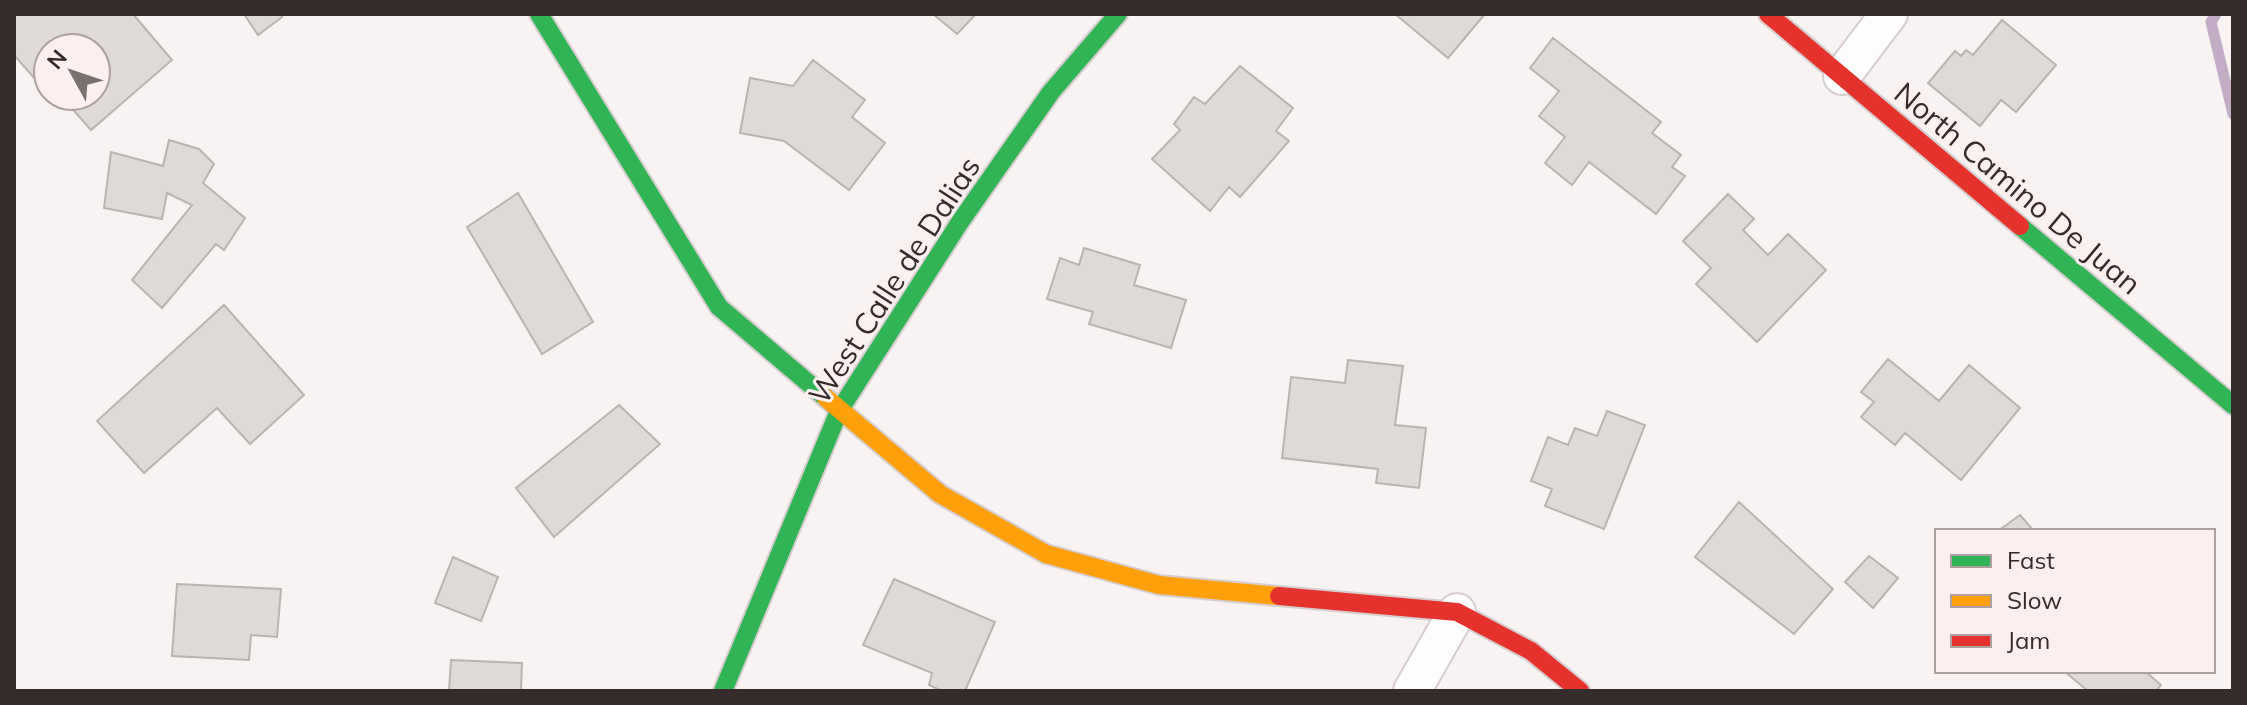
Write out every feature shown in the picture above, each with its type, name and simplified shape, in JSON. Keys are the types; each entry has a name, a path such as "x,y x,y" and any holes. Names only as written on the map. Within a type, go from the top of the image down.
{"street":[{"path":"539,14 719,307 940,494 1046,554 1159,585 1457,612 1531,651 1580,691"},
{"name":"West Calle de Dalias","path":"723,691 839,411 960,222 1033,118 1118,14"},
{"name":"North Camino De Juan","path":"1768,14 2233,405"},
{"path":"1842,76 1889,14"},
{"path":"1412,691 1457,612"}],"building":[{"path":"14,14 133,14 172,60 112,112 112,32 32,32 32,76 14,55"},
{"path":"244,14 280,14 282,17 258,35"},
{"path":"933,14 976,14 957,34"},
{"path":"1395,14 1485,14 1448,58"},
{"path":"2002,20 2056,65 2016,112 2001,100 1980,126 1928,83 1955,51 1961,56 1966,50 1973,55"},
{"path":"1553,38 1661,122 1652,133 1681,155 1672,167 1685,176 1656,214 1589,162 1572,185 1545,163 1565,137 1539,116 1559,91 1530,68"},
{"path":"813,60 865,100 852,117 885,143 849,190 784,141 740,133 750,78 793,86"},
{"path":"1240,66 1293,108 1276,131 1289,141 1240,197 1229,187 1210,211 1152,159 1180,130 1174,124 1194,97 1205,104"},
{"path":"75,112 112,112 91,130"},
{"path":"169,140 199,149 214,164 203,183 245,218 224,250 216,244 162,308 132,280 192,205 167,193 162,219 104,208 111,152 163,166"},
{"path":"518,193 593,322 542,354 467,227"},
{"path":"1728,194 1754,219 1743,230 1768,255 1788,234 1826,270 1757,342 1696,284 1711,268 1683,241"},
{"path":"1084,248 1140,265 1134,285 1186,300 1171,348 1089,324 1093,312 1047,299 1060,258 1079,265"},
{"path":"224,305 304,395 250,444 217,408 144,473 97,421"},
{"path":"1888,359 1939,401 1969,365 2020,408 1961,480 1905,433 1895,445 1861,417 1874,402 1861,392"},
{"path":"1348,360 1403,366 1395,425 1426,428 1419,488 1376,483 1378,469 1282,458 1291,377 1345,383"},
{"path":"619,405 660,444 554,537 516,488"},
{"path":"1607,411 1645,425 1604,529 1545,506 1552,489 1531,481 1548,437 1568,445 1575,428 1597,436"},
{"path":"1739,502 1833,589 1794,634 1695,557"},
{"path":"2020,515 2032,529 2001,529"},
{"path":"1869,556 1898,578 1873,608 1845,582"},
{"path":"453,557 498,577 481,621 435,603"},
{"path":"894,579 995,622 965,691 942,691 929,685 932,673 863,645"},
{"path":"177,584 281,589 277,637 251,635 249,660 172,656"},
{"path":"451,660 522,663 521,691 449,691"},
{"path":"2066,673 2147,673 2161,685 2156,691 2088,691"}],"waterway":[{"path":"2216,14 2211,22 2233,114"}],"traffic: fast":[{"path":"539,14 719,307 826,398"},
{"path":"723,691 839,411 960,222 1051,92 1118,14"},
{"path":"2020,226 2233,405"}],"traffic: slow":[{"path":"826,398 940,494 1046,554 1159,585 1279,596"}],"traffic: jam":[{"path":"1768,14 2020,226"},
{"path":"1279,596 1457,612 1531,651 1580,691"}]}
